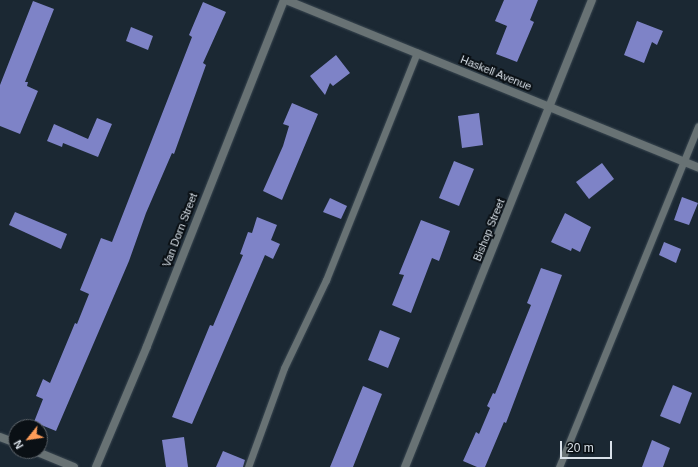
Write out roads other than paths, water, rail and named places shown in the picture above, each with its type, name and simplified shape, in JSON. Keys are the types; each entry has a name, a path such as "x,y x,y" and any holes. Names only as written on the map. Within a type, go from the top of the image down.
{"street":[{"name":"Haskell Avenue","path":"285,0 698,167"},
{"name":"Van Dorn Street","path":"96,467 147,346 285,0"},
{"name":"Bishop Street","path":"405,467 592,0"},
{"path":"48,456 74,467"}],"lane":[{"path":"248,467 284,368 326,280 417,53"},
{"path":"559,467 666,201 698,126"}]}
